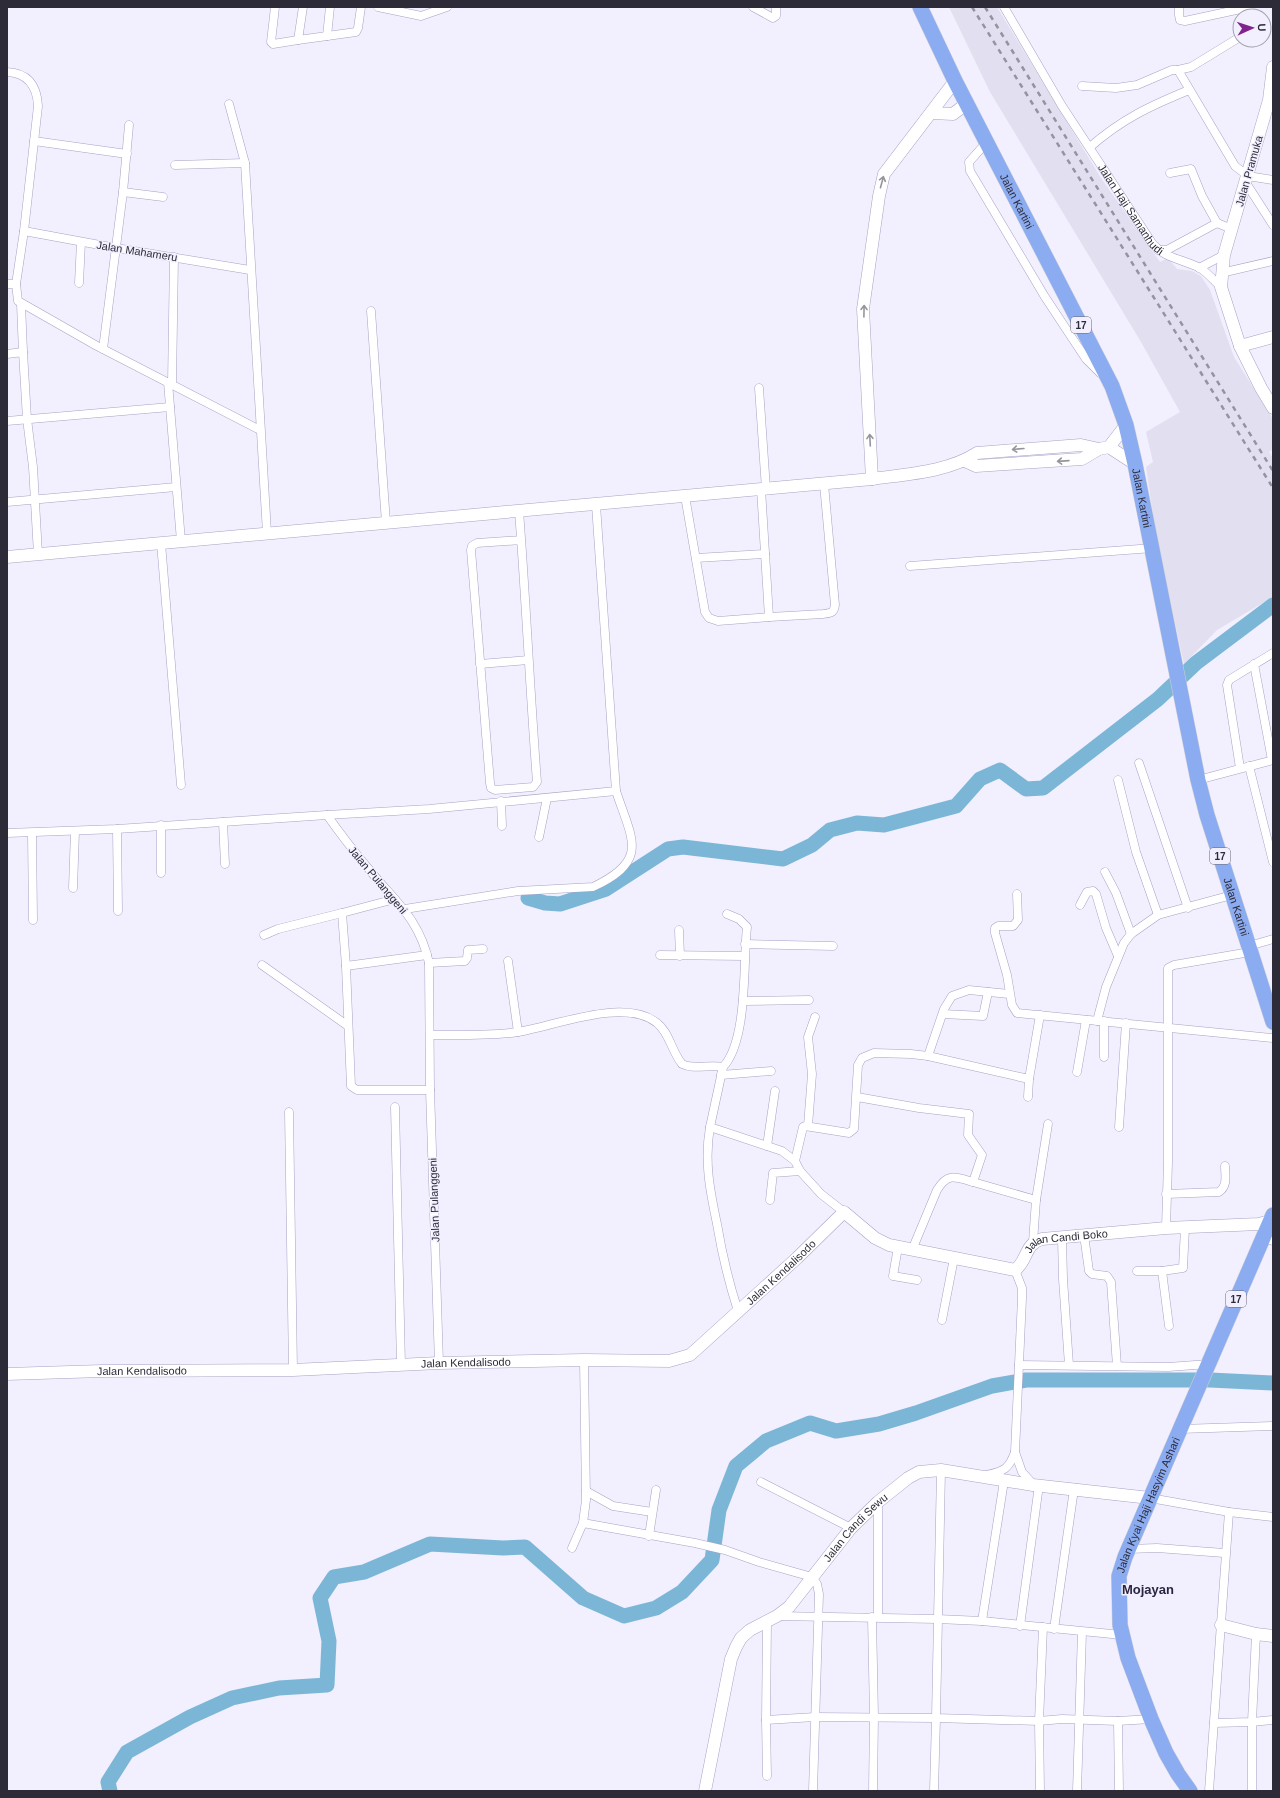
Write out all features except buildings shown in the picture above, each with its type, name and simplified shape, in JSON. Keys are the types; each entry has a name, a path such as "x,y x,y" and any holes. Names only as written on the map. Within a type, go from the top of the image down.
{"highway":[{"name":"Jalan Kartini","path":"920,7 966,104 1112,386 1126,425 1153,548 1198,780 1232,895 1273,1022"},
{"name":"Jalan Kyai Haji Hasyim Ashari","path":"1190,1791 1166,1753 1151,1719 1128,1658 1122,1635 1119,1607 1119,1576 1128,1549 1206,1370 1268,1239 1272,1219"}],"street":[{"path":"275,7 271,42 273,44 356,32 361,7"},
{"path":"298,40 303,7"},
{"path":"327,36 330,7"},
{"path":"378,7 389,8 421,16 447,7"},
{"path":"421,16 422,7"},
{"path":"753,7 773,18 776,16 776,7"},
{"name":"Jalan Haji Samanhudi","path":"1004,7 1062,106 1158,250 1174,259 1199,268 1221,288"},
{"path":"1179,7 1180,20 1185,21 1250,7"},
{"path":"1082,86 1116,88 1137,85 1172,70 1191,67 1232,42"},
{"name":"Jalan Pramuka","path":"1221,273 1224,255 1271,100 1273,67"},
{"path":"1178,70 1235,166 1247,179 1273,226"},
{"path":"7,72 18,74 27,79 37,94 38,106 24,231 16,284 17,297 21,304 27,419 35,499 38,554"},
{"path":"872,479 863,309 879,196 884,174 955,81"},
{"path":"1090,147 1130,116 1189,90"},
{"path":"229,104 245,163 250,270 254,306 267,533"},
{"path":"932,113 953,114 966,104"},
{"path":"103,349 123,192 129,126"},
{"path":"34,141 127,154"},
{"path":"986,143 969,162 970,171 1045,296 1086,359 1112,386"},
{"path":"175,165 245,163"},
{"path":"1170,172 1191,169 1202,196 1217,223 1232,229"},
{"path":"1247,179 1273,180"},
{"path":"123,192 163,197"},
{"path":"1158,250 1167,250 1217,223"},
{"name":"Jalan Mahameru","path":"24,231 250,270"},
{"path":"79,283 82,242"},
{"path":"1199,268 1224,255"},
{"path":"174,257 170,407 181,541"},
{"path":"1221,273 1273,261"},
{"name":"Jalan Haji Samanhudi","path":"1221,273 1221,288 1240,346 1273,408"},
{"path":"7,284 16,284"},
{"path":"21,304 103,349 260,430"},
{"path":"371,311 386,522"},
{"path":"1240,346 1273,337"},
{"path":"7,354 24,352"},
{"path":"760,388 765,554 769,617"},
{"path":"7,421 170,407"},
{"path":"965,461 976,466 1082,459 1104,448 1126,425"},
{"path":"1081,446 1082,459"},
{"path":"7,557 872,479 932,470 965,461 977,453 1081,446 1104,448 1135,464"},
{"path":"684,496 705,612 709,618 718,620 823,614 831,613 834,610 835,605 824,484"},
{"path":"7,502 176,487"},
{"path":"264,935 399,903 518,891 593,887 619,873 630,860 633,847 616,791 596,505"},
{"path":"519,511 521,540 528,660 537,782 535,786 530,787 495,790 490,786 472,546 477,543 521,540"},
{"path":"161,543 181,784"},
{"path":"910,566 1153,548"},
{"path":"696,558 765,554"},
{"path":"1240,768 1227,685 1230,680 1273,653"},
{"path":"480,664 528,660"},
{"path":"1198,780 1272,760 1254,664"},
{"path":"1139,763 1188,908"},
{"path":"1249,766 1273,862"},
{"path":"1118,780 1136,852 1158,915"},
{"path":"7,833 117,829 429,809 616,791"},
{"path":"540,837 547,798"},
{"path":"501,802 502,826"},
{"name":"Jalan Pulanggeni","path":"327,815 344,839 399,903 418,931 428,959 430,1090 439,1363"},
{"path":"223,822 225,864"},
{"path":"161,825 161,873"},
{"path":"117,829 118,910"},
{"path":"73,888 75,831"},
{"path":"32,833 33,920"},
{"path":"1105,872 1116,893 1131,934"},
{"path":"1080,905 1087,892 1093,891 1096,894 1106,928 1118,956"},
{"path":"1017,894 1018,920 1013,926 998,926 995,928 995,933 1008,975 1009,994 1013,1010 1017,1013 1086,1020 1126,1022 1273,1038"},
{"path":"1104,1057 1101,1021 1106,987 1124,943 1131,934 1158,915 1232,895"},
{"path":"727,914 739,919 747,927 744,956 743,1001 736,1042 730,1058 722,1071 710,1127 707,1161 709,1183 721,1248 738,1311"},
{"path":"342,917 346,966 351,1086 353,1089 430,1090"},
{"path":"679,930 680,956"},
{"path":"1166,1228 1168,1162 1168,972 1170,966 1250,949 1273,939"},
{"path":"745,944 833,946"},
{"path":"346,966 428,959 465,961 468,950 483,949"},
{"path":"660,954 680,956 744,956"},
{"path":"508,962 518,1032"},
{"path":"262,965 348,1026"},
{"path":"928,1056 949,1000 960,993 969,990 1009,994"},
{"path":"943,1014 984,1016 988,992"},
{"path":"743,1001 809,1000"},
{"path":"430,1035 518,1032 612,1013 633,1013 656,1022 682,1064 686,1066 716,1065 722,1071 771,1071"},
{"path":"1028,1098 1040,1015"},
{"path":"808,1126 812,1074 808,1037 815,1017"},
{"path":"1078,1072 1086,1020"},
{"path":"1119,1127 1126,1022"},
{"path":"795,1161 803,1127 808,1126 852,1132 855,1125 858,1065 862,1058 874,1053 928,1056 1030,1079"},
{"path":"767,1146 775,1091"},
{"path":"857,1097 919,1108 969,1114 967,1133 982,1156 973,1182"},
{"path":"395,1107 401,1365"},
{"path":"289,1112 293,1370"},
{"path":"1033,1242 1036,1200 1048,1124"},
{"path":"710,1127 782,1151 795,1161 800,1171 821,1194 875,1238 889,1245 1015,1270 1022,1288 1015,1452 1011,1463 1004,1470 979,1475"},
{"path":"1166,1194 1219,1192 1224,1189 1225,1186 1225,1166"},
{"path":"770,1200 773,1173 800,1171"},
{"path":"912,1250 937,1190 942,1182 953,1177 1036,1200"},
{"name":"Jalan Kendalisodo","path":"7,1374 293,1370 439,1363 584,1360 669,1361 690,1355 699,1348 786,1269 844,1212"},
{"name":"Jalan Candi Boko","path":"1015,1270 1021,1265 1033,1242 1042,1239 1166,1228 1185,1228 1272,1219"},
{"path":"1137,1271 1162,1271 1183,1268 1185,1228"},
{"path":"1084,1235 1089,1271 1092,1274 1107,1276 1111,1282 1117,1366"},
{"path":"1062,1238 1063,1279 1069,1365"},
{"path":"898,1247 893,1276 917,1280"},
{"path":"942,1320 954,1258"},
{"path":"1162,1271 1169,1326"},
{"path":"572,1548 583,1523 586,1490 584,1360"},
{"path":"1018,1369 1069,1365 1206,1370"},
{"path":"1180,1429 1273,1426"},
{"path":"1015,1452 1022,1472 1036,1485 1020,1626"},
{"path":"934,1791 941,1470"},
{"name":"Jalan Candi Sewu","path":"705,1791 731,1659 741,1638 750,1630 772,1619 789,1607 851,1528 878,1502 908,1478 919,1472 941,1470 979,1475 1004,1481 1150,1498"},
{"path":"982,1621 1004,1481"},
{"path":"761,1482 851,1528"},
{"path":"586,1490 613,1506 652,1512"},
{"path":"649,1536 656,1490"},
{"path":"1054,1629 1074,1490"},
{"path":"1150,1498 1228,1512 1273,1517"},
{"path":"873,1791 878,1502"},
{"path":"1209,1791 1221,1625 1224,1553 1228,1512"},
{"path":"583,1523 695,1543 725,1550 759,1562 812,1577 818,1588 813,1791"},
{"path":"1128,1549 1157,1548 1224,1553"},
{"path":"767,1776 766,1720 772,1619 818,1617 937,1618 1122,1635"},
{"path":"1221,1625 1256,1634 1273,1636"},
{"path":"1040,1791 1039,1721 1043,1627"},
{"path":"1077,1791 1078,1720 1082,1632"},
{"path":"1252,1791 1252,1722 1256,1634"},
{"path":"766,1720 815,1717 1039,1721 1118,1721 1151,1719"},
{"path":"1214,1723 1273,1720"},
{"path":"1118,1721 1118,1791"}],"shaded area":[{"path":"949,7 997,7 1101,178 1160,262 1168,258 1177,269 1192,271 1201,276 1210,290 1234,357 1273,419 1273,449 1269,452 1273,458 1273,597 1217,630 1184,664 1157,542 1146,467 1153,462 1146,432 1180,412 1141,342 990,92"}],"waterway":[{"path":"528,898 545,903 560,904 606,889 668,849 683,847 783,859 812,845 830,830 857,823 884,825 956,806 980,779 1000,770 1026,789 1043,788 1158,699 1196,663 1273,605"},
{"path":"110,1791 108,1782 127,1752 190,1717 232,1698 279,1688 327,1685 329,1641 320,1598 334,1577 364,1572 430,1544 503,1548 525,1547 583,1598 624,1616 656,1608 682,1592 712,1560 719,1510 736,1466 766,1441 810,1423 836,1431 879,1424 916,1413 992,1386 1026,1380 1210,1380 1273,1383"}],"railway":[{"path":"972,7 1273,488"},
{"path":"985,7 1273,471"}],"district":[{"name":"Mojayan","path":"1148,1589"}]}
